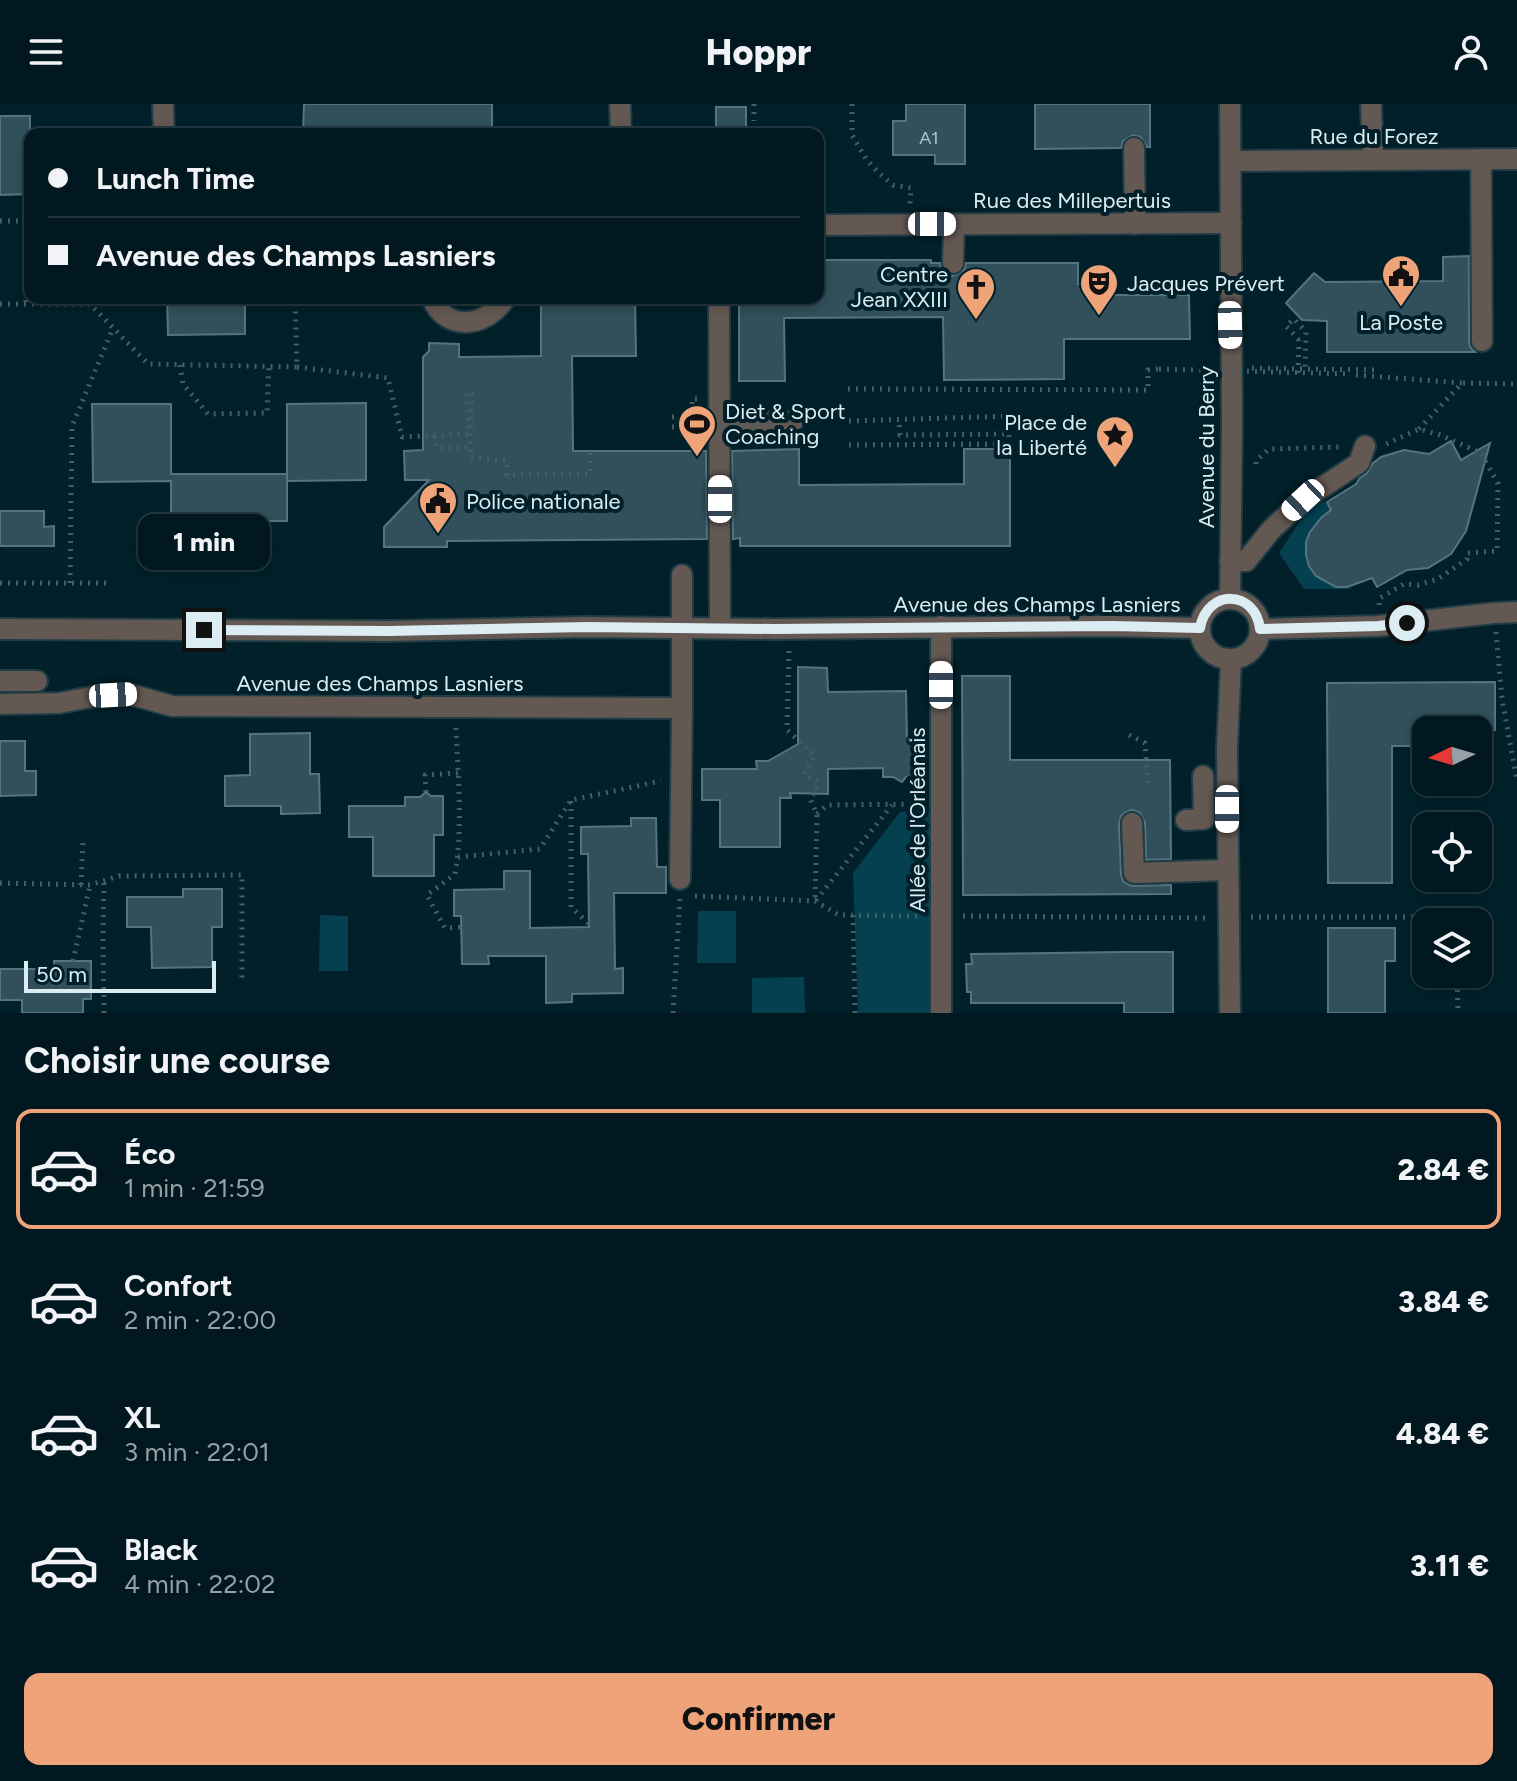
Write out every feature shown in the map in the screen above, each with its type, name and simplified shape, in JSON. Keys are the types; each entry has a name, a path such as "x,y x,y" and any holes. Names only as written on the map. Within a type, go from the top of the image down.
{"street":[{"path":"163,104 164,128"},
{"path":"620,104 621,128"},
{"name":"Avenue du Berry","path":"1230,104 1230,599"},
{"path":"1371,104 1373,159"},
{"path":"1134,148 1135,224"},
{"path":"1481,159 1482,341"},
{"name":"Rue du Forez","path":"1231,161 1517,159"},
{"name":"Rue des Millepertuis","path":"824,225 1231,223"},
{"path":"953,263 954,224"},
{"path":"435,304 439,312 461,322 486,318 501,304"},
{"path":"719,304 720,628"},
{"path":"720,423 784,423"},
{"path":"1230,561 1246,561 1271,530 1303,500 1359,463 1365,446"},
{"path":"680,887 682,575"},
{"path":"1230,599 1251,607 1259,620 1260,629 1260,638 1249,654 1231,660 1222,659 1206,647 1200,628 1201,619 1210,607 1216,602 1230,599"},
{"path":"1260,629 1378,626 1517,612"},
{"name":"Allée de l'Orléanais","path":"941,626 941,1013"},
{"name":"Avenue des Champs Lasniers","path":"0,629 1200,628"},
{"path":"1230,1013 1227,749 1231,660"},
{"path":"0,681 37,681"},
{"name":"Avenue des Champs Lasniers","path":"0,704 59,703 129,694 172,706 682,708"},
{"path":"1186,820 1204,819 1203,776"},
{"path":"1132,823 1134,873 1228,870"}],"path":[{"path":"754,104 754,121"},
{"path":"852,104 852,135 866,159 893,185 911,188 910,225"},
{"path":"0,221 24,221"},
{"path":"0,304 90,304 148,364 297,367 388,378 402,437 468,434 467,393 472,394 471,457 507,461 507,475 590,474 590,450"},
{"path":"295,304 297,367"},
{"path":"1298,373 1299,340 1286,326 1294,319 1306,332 1305,369"},
{"path":"70,583 72,426 113,328"},
{"path":"180,365 183,384 208,414 267,413 269,366"},
{"path":"1231,367 1376,370"},
{"path":"848,389 1148,390 1148,370 1159,369 1517,384"},
{"path":"1365,446 1383,445 1419,429 1462,383"},
{"path":"672,417 692,416 692,399"},
{"path":"849,421 1014,416"},
{"path":"849,445 1010,444 1009,434 900,435 899,421"},
{"path":"672,427 784,423"},
{"path":"1380,598 1404,584 1418,585 1438,579 1467,559 1467,553 1497,551 1498,484 1481,453 1419,429"},
{"path":"434,436 437,448 469,447"},
{"path":"1269,449 1326,447"},
{"path":"0,583 111,583"},
{"path":"1494,613 1502,699 1517,781"},
{"path":"789,629 787,730 815,755 804,774 819,783 810,799 817,814 815,901"},
{"path":"455,707 458,857 455,874 427,895 445,928 466,927"},
{"path":"1129,735 1145,743 1148,784"},
{"path":"426,792 425,775 458,773"},
{"path":"458,857 540,849 571,800 681,777"},
{"path":"571,800 571,907 589,924"},
{"path":"817,814 827,805 941,803"},
{"path":"815,901 893,804"},
{"path":"81,885 83,840"},
{"path":"0,883 90,885 119,876 242,875 242,980"},
{"path":"104,881 104,1013"},
{"path":"73,961 90,885"},
{"path":"673,1013 680,887"},
{"path":"695,896 815,901 839,915 1412,917"},
{"path":"853,915 855,1013"},
{"path":"1457,988 1458,1013"}],"shaded area":[{"path":"1313,501 1327,502 1331,510 1309,533 1305,544 1308,564 1321,579 1330,584 1351,586 1351,589 1304,589 1279,553"},
{"path":"932,811 932,1013 858,1013 853,873 900,812"},
{"path":"698,911 736,911 736,963 697,963"},
{"path":"320,915 348,916 348,971 319,971"},
{"path":"804,977 805,1013 752,1013 752,978"}],"building":[{"path":"304,104 492,104 492,128 303,128"},
{"path":"906,104 965,104 965,164 935,164 935,155 893,155 893,121 906,121"},
{"path":"1035,104 1150,104 1150,147 1141,137 1133,135 1123,141 1121,148 1035,149"},
{"path":"716,107 746,107 746,128 716,128"},
{"path":"0,116 30,116 30,128 24,128 24,194 0,195"},
{"name":"La Poste","path":"1469,256 1469,341 1475,352 1327,352 1327,321 1302,320 1286,303 1314,273 1325,282 1443,281 1443,257"},
{"path":"824,260 931,260 931,263 940,263 946,274 953,276 964,270 966,263 1078,263 1078,284 1094,284 1094,295 1189,295 1190,339 1064,339 1064,379 944,380 943,317 784,318 785,381 739,381 739,304 824,304"},
{"path":"167,304 245,304 245,334 168,335"},
{"path":"541,304 635,304 636,356 572,356 573,451 706,451 707,539 447,541 447,547 384,547 384,527 429,480 405,480 404,451 423,450 423,357 429,351 429,343 459,344 459,357 541,356"},
{"path":"366,403 366,480 287,481 287,404"},
{"path":"92,404 171,404 171,474 287,474 287,521 171,521 171,481 93,482"},
{"path":"1451,441 1461,460 1490,443 1466,531 1451,554 1428,568 1407,570 1377,587 1372,578 1347,587 1336,587 1316,576 1309,566 1306,542 1310,532 1331,510 1327,502 1356,484 1381,457 1404,450 1429,454"},
{"path":"799,449 799,485 964,484 964,449 1010,449 1010,546 740,546 740,538 733,539 732,451"},
{"path":"0,511 44,511 44,527 54,526 54,546 0,546"},
{"path":"798,667 827,668 828,692 906,691 907,739 916,739 916,777 906,777 902,782 893,777 883,777 883,768 828,769 828,794 790,793 791,798 780,798 780,847 720,847 720,800 702,800 702,769 757,769 756,761 768,761 798,744"},
{"path":"962,676 1010,676 1010,760 1170,760 1171,859 1146,860 1145,822 1139,812 1126,812 1119,824 1123,881 1134,886 1171,885 1171,894 963,895"},
{"path":"1495,682 1495,730 1492,730 1492,716 1412,716 1412,746 1392,746 1392,883 1328,883 1327,683"},
{"path":"310,733 310,774 319,774 320,813 281,814 281,806 225,806 225,776 250,775 250,734"},
{"path":"0,741 25,741 25,771 36,771 36,795 0,796"},
{"path":"426,792 431,796 443,796 443,835 434,835 434,876 373,876 373,837 349,837 349,806 405,806 405,797 420,797"},
{"path":"631,818 656,818 657,867 666,867 666,893 614,893 615,969 623,968 623,993 572,994 572,1002 546,1003 546,956 488,956 489,964 462,964 461,916 454,916 454,890 504,889 504,871 530,871 530,928 589,927 588,854 581,854 581,827 631,826"},
{"path":"183,889 222,889 222,927 212,927 212,967 152,968 151,927 127,927 127,897 183,897"},
{"path":"1328,928 1395,928 1395,961 1385,961 1385,1013 1328,1013"},
{"path":"1173,952 1173,1013 1124,1013 1124,1003 971,1003 971,992 967,992 966,964 972,964 971,954"},
{"path":"54,961 91,961 91,999 83,999 83,1013 22,1013 22,1000 0,1000 0,969 54,969"}],"place":[{"name":"La Poste","path":"1401,308"},
{"name":"Jacques Prévert","path":"1099,317"},
{"name":"Centre Jean XXIII","path":"976,321"},
{"name":"Diet & Sport Coaching","path":"697,458"},
{"name":"Place de la Liberté","path":"1115,469"},
{"name":"Police nationale","path":"438,535"}],"route":[{"path":"204,630 941,626 1200,628 1201,619 1210,607 1216,602 1230,599 1245,602 1251,607 1259,620 1260,629 1407,623"}]}
